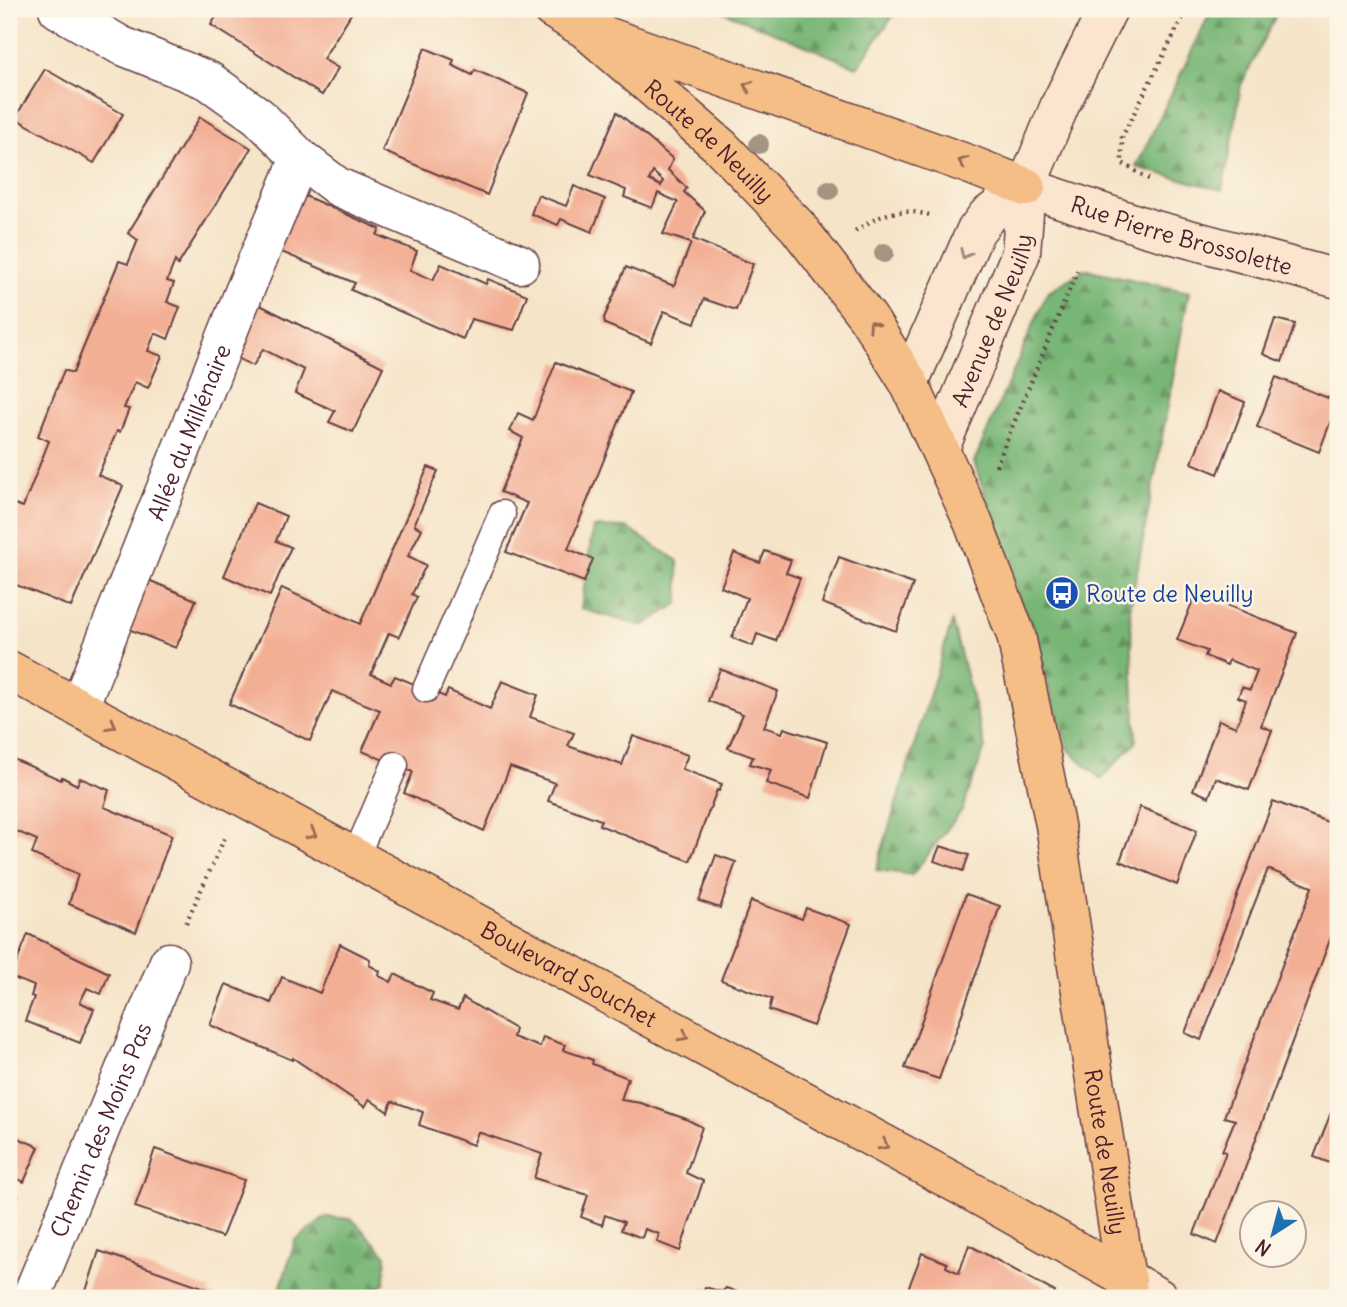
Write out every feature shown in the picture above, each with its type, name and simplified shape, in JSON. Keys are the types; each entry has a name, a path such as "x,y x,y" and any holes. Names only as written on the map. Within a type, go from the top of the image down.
{"main road":[{"path":"552,9 585,29 1026,187"},
{"name":"Avenue de Neuilly","path":"940,448 1021,253 1026,187 1060,105 1108,9"},
{"name":"Route de Neuilly","path":"585,29 721,147 797,226 868,318 909,383 973,522 1016,635 1055,825 1128,1289"},
{"name":"Avenue de Neuilly","path":"909,383 975,232 988,216 1026,187"},
{"name":"Rue Pierre Brossolette","path":"1026,187 1148,228 1338,279"},
{"name":"Boulevard Souchet","path":"9,670 955,1183 1128,1289"},
{"path":"1128,1289 1159,1298"}],"street":[{"path":"58,9 120,45 209,81 258,116 300,158 338,187 520,264"},
{"name":"Allée du Millénaire","path":"79,707 300,158"},
{"name":"Chemin des Moins Pas","path":"31,1298 169,962"}],"lane":[{"path":"426,689 502,514"},
{"path":"355,858 395,765"}],"path":[{"path":"1149,179 1122,163 1122,136 1187,9"},
{"path":"847,236 879,215 910,210 946,219"},
{"path":"973,522 1079,267"},
{"path":"169,962 244,797"}],"green space":[{"path":"717,9 898,9 857,67"},
{"path":"1212,9 1279,9 1241,85 1222,190 1136,167"},
{"path":"1085,269 1189,292 1130,609 1136,742 1101,779 1069,750 974,462 1047,293"},
{"path":"593,527 627,528 678,561 679,603 643,626 581,609"},
{"path":"952,622 985,747 962,810 912,875 876,870"},
{"path":"326,1217 352,1219 386,1255 385,1282 368,1298 280,1298 278,1296 295,1241"}],"building":[{"path":"221,9 354,9 323,59 338,68 322,95 211,25"},
{"path":"425,48 454,60 452,65 472,75 475,70 528,93 487,195 382,151"},
{"path":"45,69 123,114 94,163 15,118"},
{"path":"617,112 673,159 668,170 687,188 684,192 705,211 693,239 753,264 736,310 704,299 695,323 664,311 651,343 605,324 604,318 626,267 674,286 691,243 663,234 678,202 658,193 652,208 624,197 626,190 590,175","holes":["653,172 663,181 661,186 649,180"]},
{"path":"200,117 251,148 178,265 175,261 167,281 174,283 167,302 180,307 168,339 155,333 148,351 162,356 148,388 135,382 124,408 129,409 120,432 117,431 98,475 123,486 71,607 9,582 9,502 23,507 49,441 38,436 64,370 73,373 119,261 128,264 138,240 128,233"},
{"path":"574,186 605,199 592,232 561,219 558,225 531,214 538,195 566,206"},
{"path":"296,192 380,229 377,235 417,251 410,270 433,280 441,264 486,284 488,279 527,295 514,330 471,319 463,339 351,290 355,283 272,248"},
{"path":"256,303 383,367 353,432 329,422 335,411 295,393 304,370 263,349 253,366 235,357"},
{"path":"1275,319 1295,324 1282,362 1263,354"},
{"path":"556,362 631,392 568,549 593,559 584,582 506,552 527,503 500,492 523,438 510,431 518,413 533,420"},
{"path":"1276,377 1338,402 1319,452 1257,427"},
{"path":"1218,391 1245,402 1218,474 1192,463"},
{"path":"428,467 438,471 414,525 422,529 408,556 426,565 412,594 417,597 399,637 389,633 371,674 391,683 395,676 445,697 448,690 490,709 502,681 538,695 530,717 574,733 568,746 622,765 633,736 688,755 682,769 722,784 719,791 717,790 690,861 599,825 601,820 548,801 555,783 510,767 484,831 404,793 413,772 362,751 380,710 332,691 310,741 229,704 282,588 360,624"},
{"path":"255,503 286,516 276,541 291,547 270,596 224,576"},
{"path":"765,551 791,560 786,573 800,578 776,641 757,634 753,646 732,638 747,598 721,587 734,553 760,563"},
{"path":"839,557 913,584 896,631 822,603"},
{"path":"146,579 196,600 176,648 126,628"},
{"path":"1196,593 1297,633 1261,726 1272,730 1249,790 1216,778 1209,797 1193,790 1219,720 1236,727 1246,700 1238,697 1242,687 1250,690 1257,671 1229,660 1227,665 1205,656 1207,651 1177,640"},
{"path":"720,669 778,691 764,727 782,733 784,728 827,742 810,798 766,783 771,770 750,764 753,757 728,748 743,714 708,701"},
{"path":"9,757 61,780 62,777 77,785 80,778 109,790 104,807 172,835 136,932 69,904 78,874 32,854 37,840 9,828"},
{"path":"1273,801 1338,826 1338,918 1217,1244 1194,1234 1226,1152 1222,1151 1235,1120 1224,1117 1312,887 1268,869 1201,1040 1185,1033"},
{"path":"1140,807 1197,830 1177,885 1120,861"},
{"path":"940,846 969,855 963,871 934,861"},
{"path":"716,855 736,862 720,908 699,901"},
{"path":"966,894 1000,906 939,1079 905,1068"},
{"path":"751,901 802,919 806,908 851,924 813,1026 769,1010 772,999 721,980"},
{"path":"28,934 109,973 101,994 87,988 80,1002 94,1009 80,1043 25,1021 34,997 31,996 34,986 11,977"},
{"path":"340,944 370,959 369,965 380,971 379,976 391,982 395,974 433,993 430,1000 458,1010 463,998 515,1029 513,1037 540,1047 543,1037 565,1045 563,1050 593,1060 592,1064 628,1078 621,1100 641,1103 702,1127 686,1173 703,1181 680,1251 657,1242 659,1234 645,1229 642,1238 621,1230 624,1222 605,1215 602,1225 581,1217 588,1195 534,1178 542,1154 478,1132 473,1145 419,1125 423,1112 392,1101 388,1112 369,1099 365,1107 293,1058 292,1060 210,1025 226,984 271,1003 282,977 320,993"},
{"path":"1338,1094 1338,1166 1314,1157"},
{"path":"9,1134 39,1147 24,1182 12,1176 9,1184"},
{"path":"155,1149 244,1180 222,1237 135,1207"},
{"path":"9,1192 18,1196 9,1220"},
{"path":"969,1245 1055,1292 1053,1298 921,1298 907,1292 922,1253 947,1263 946,1267 959,1273"},
{"path":"99,1251 211,1290 209,1294 219,1298 161,1298 150,1295 149,1298 100,1298 85,1294"},
{"path":"705,1287 722,1292 726,1288 746,1295 747,1298 701,1298"}],"place":[{"name":"Route de Neuilly","path":"1062,593"}]}
